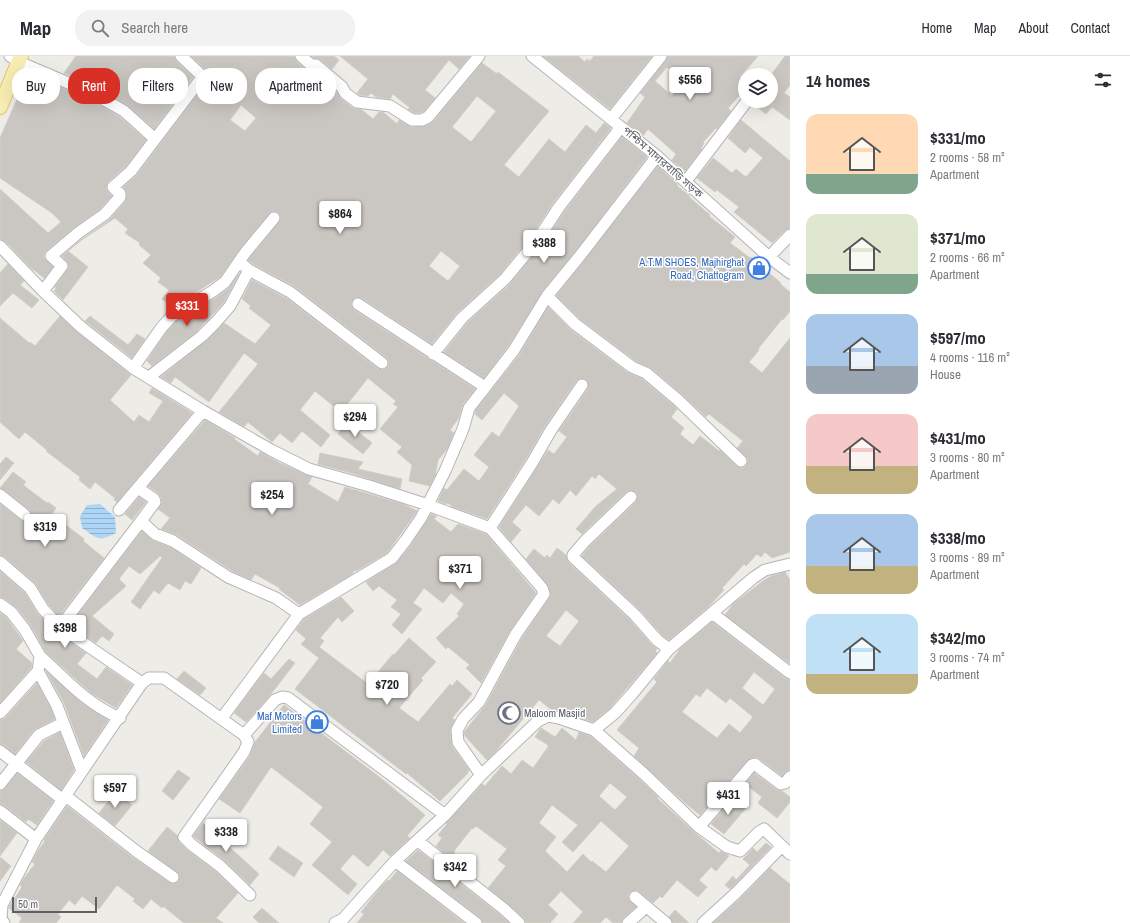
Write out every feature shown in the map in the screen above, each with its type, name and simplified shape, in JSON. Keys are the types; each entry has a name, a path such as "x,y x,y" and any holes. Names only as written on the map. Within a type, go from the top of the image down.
{"main road":[{"path":"1,99 17,58"}],"street":[{"path":"43,291 62,266 51,256 78,233 105,214 121,196 113,187 131,171 200,80 202,76 181,56"},
{"path":"301,56 311,65 316,65 342,87 345,93 357,102 390,106 412,120 422,120 428,117 479,56"},
{"name":"পশ্চিম মাদারবাড়ি সড়ক","path":"532,56 657,156 769,257 790,273"},
{"path":"611,119 661,56"},
{"path":"17,58 94,94 124,111 155,139"},
{"path":"686,181 742,108"},
{"path":"433,354 462,318 505,279 538,239 559,207 621,126"},
{"path":"222,718 299,614 392,558 406,540 428,505 445,471 464,429 469,408 514,350 547,296 657,156"},
{"path":"133,368 162,327 172,316 213,292 225,282 245,253 274,218"},
{"path":"769,257 790,234"},
{"path":"0,246 43,291 81,327 133,368 203,411 271,450 309,469 428,505 490,528 542,588 544,594 516,634 479,702 463,719 457,730 458,742 481,775"},
{"path":"239,262 249,270 290,292 382,362"},
{"path":"149,377 202,336 216,322 230,306 249,270"},
{"path":"547,296 575,324 632,367 646,373 678,400 741,461"},
{"path":"358,304 485,387"},
{"path":"490,528 532,463 551,430 582,386"},
{"path":"119,510 203,411"},
{"path":"60,627 141,521 155,500 138,488"},
{"path":"0,495 25,515"},
{"path":"631,497 584,540 573,557 636,615 657,640 669,649"},
{"path":"141,521 155,534 173,541 228,577 276,598 299,614"},
{"path":"0,562 30,588 43,609 60,627 142,683"},
{"path":"594,730 615,713 669,649 712,612 765,570 790,564"},
{"path":"0,604 11,612 25,630 40,656 78,691 107,712 120,718"},
{"path":"712,612 790,673"},
{"path":"0,713 38,670 40,656"},
{"path":"38,670 57,706 82,772"},
{"path":"4,923 1,919 2,905 36,839 120,718 142,683 150,678 164,678 222,718 244,735 248,742 244,752 184,837 192,845 220,866 250,895"},
{"path":"244,735 276,700 282,697 288,698 445,815"},
{"path":"335,923 344,919 395,861 445,815 481,775 538,721 548,716 559,718 594,730 643,773 699,827 727,847 740,851 764,829 786,850 703,923"},
{"path":"0,784 38,735 63,723"},
{"path":"0,751 173,877"},
{"path":"699,827 752,765 755,764 781,784 785,783 790,777"},
{"path":"0,811 36,839"},
{"path":"418,841 504,909 518,923"},
{"path":"395,861 476,923"},
{"path":"635,897 666,923"},
{"path":"628,923 646,907"}],"water":[{"path":"100,504 115,517 116,533 105,538 95,537 82,528 80,516 87,505"}],"building":[{"path":"76,56 174,56 176,61 183,68 128,68 128,104 173,104 154,129 127,105 120,101 120,68 68,68 68,75 64,73"},
{"path":"191,56 294,56 296,61 304,68 255,68 255,104 336,104 336,91 341,99 353,108 362,110 373,119 379,112 383,112 397,124 399,120 412,127 425,126 433,122 482,63 497,74 498,72 549,111 504,165 519,177 549,139 565,152 586,125 596,133 604,123 611,128 553,203 532,235 500,274 457,313 432,344 362,298 355,298 352,301 352,307 354,310 475,389 463,404 458,419 450,430 454,433 447,449 438,460 435,476 430,486 409,481 412,465 397,452 402,447 380,429 398,407 393,404 396,401 368,378 341,412 315,391 300,410 330,435 321,447 302,431 292,443 280,433 272,442 248,422 244,427 219,412 258,364 244,353 209,402 175,377 171,383 161,377 206,341 224,323 255,344 271,325 249,308 251,306 242,299 252,280 286,298 378,369 384,370 388,367 389,361 386,357 294,286 248,260 279,222 281,216 278,212 272,211 269,214 240,249 220,277 173,307 162,299 169,290 158,282 161,278 143,263 151,255 139,245 140,243 125,233 128,229 115,218 83,239 68,251 88,267 63,300 54,291 56,289 55,287 69,267 68,263 62,256 82,239 109,220 125,202 127,194 123,187 137,175 196,96 196,104 247,104 247,68 204,68","holes":["477,96 496,111 471,142 452,127","241,105 256,118 245,131 230,120","441,251 460,266 448,281 429,266"]},
{"path":"311,56 334,56 339,60 333,68 331,68 321,60"},
{"path":"340,56 470,56 459,69 449,60 425,90 435,98 424,111 414,113 393,94 390,99 376,97 371,93 368,96 357,93 368,79"},
{"path":"543,56 578,56 585,62 587,59 590,61 594,56 652,56 610,109"},
{"path":"668,56 758,56 748,68 738,68 738,97 728,108 731,111 717,129 716,128 703,142 702,149 685,171 672,160 676,154 648,129 643,136 627,123 645,97 640,93","holes":["667,67 684,82 672,96 655,81"]},
{"path":"785,56 790,56 790,85 784,93 790,97 790,120 773,108 778,108 778,68 776,68"},
{"path":"188,72 193,77 188,84"},
{"path":"60,87 68,91 68,104 98,104 120,117 146,140 126,166 108,182 106,189 112,196 100,209 46,251 44,258 53,267 44,278 33,270 5,241 0,239 0,189 48,233 61,222 52,213 0,178 0,138 15,104 60,104"},
{"path":"758,108 771,108 766,114"},
{"path":"741,120 790,161 790,228 785,230 772,243 734,212 739,207 717,190 715,192 697,178 713,158 732,173 736,169 746,177 763,158 750,147 745,153 728,138"},
{"path":"622,137 647,157 574,253 542,292 508,346 484,378 444,352 467,323 510,284 543,243 565,211"},
{"path":"658,166 678,185 677,186 710,215 709,216 735,237 730,243 765,268 764,269 790,292 790,311 783,320 782,319 749,362 762,373 790,338 790,552 772,558 765,552 761,557 757,554 746,566 744,564 722,588 724,590 708,607 669,640 662,635 640,610 582,556 590,546 636,502 638,496 636,492 630,490 626,492 582,534 576,529 596,506 617,489 599,474 595,479 592,476 576,496 570,490 559,504 553,499 539,516 526,505 512,522 521,530 511,542 499,527 548,450 554,454 567,437 559,431 588,389 588,382 586,379 579,379 576,381 545,426 526,459 487,519 453,507 448,503 446,504 438,501 444,488 447,490 464,469 479,481 489,467 474,455 492,432 499,437 519,406 504,393 482,420 475,414 475,411 520,354 548,307 571,330 628,373 642,379 673,405 677,409 671,417 684,428 680,434 693,445 700,436 719,451 720,450 736,466 743,468 746,466 748,459 737,448 743,441 709,414 706,417 651,368 636,361 580,319 556,296"},
{"path":"8,264 24,281 20,285 39,300 32,308 13,293 0,306 0,273"},
{"path":"239,274 224,302 197,331 152,366 147,361 167,331 176,321 217,297 229,288"},
{"path":"60,316 77,332 131,375 110,400 134,422 139,415 149,422 163,401 149,393 152,388 192,413 117,502 114,500 115,498 95,482 90,489 79,480 80,477 46,451 47,450 25,432 19,439 0,422 0,318 29,343 30,342 35,346"},
{"path":"90,316 128,345 137,334 145,339 132,358 85,321"},
{"path":"205,420 235,438 234,439 258,456 260,452 280,463 312,477 308,484 338,502 345,487 403,504 417,511 387,553 356,571 355,570 351,575 300,605 279,589 280,588 255,574 251,580 234,572 177,535 161,529 170,518 158,509 162,503 161,497 148,486"},
{"path":"347,423 372,443 363,454 338,434"},
{"path":"320,453 363,462 358,469 402,479 400,489 318,464"},
{"path":"6,457 14,463 0,480 0,464"},
{"path":"13,472 26,482 23,485 56,508 52,514 84,539 83,541 104,558 59,616 49,605 35,583 5,557 0,555 0,504 24,522 28,521 32,516 29,510 0,488"},
{"path":"139,497 146,502 132,520 125,514"},
{"path":"431,514 437,516 434,519 451,532 458,524 486,534 536,593 510,631 481,683 466,668 470,665 448,647 446,649 436,638 459,616 457,614 464,604 451,593 443,603 424,588 413,603 422,609 402,634 392,625 401,614 391,607 397,600 379,586 373,591 366,582 397,562 412,544"},
{"path":"142,531 152,540 170,547 201,568 191,584 185,581 180,590 168,583 159,594 154,590 140,609 131,602 162,558 160,556 140,574 129,566 119,579 126,586 92,616 114,634 109,641 102,636 96,643 70,625"},
{"path":"557,548 566,555 568,562 630,620 657,649 655,651 657,653 610,708 593,722 573,715 564,709 562,712 552,710 539,700 487,760 465,736 464,732 485,706 522,638 551,595 547,584 526,559 534,549 545,558 547,555 550,558","holes":["566,610 579,621 560,646 546,636"]},
{"path":"0,571 25,593 37,613 55,632 86,653 77,664 97,679 106,667 132,685 116,708 91,693 46,652 31,626 17,608 4,598 0,597"},
{"path":"785,572 790,580 790,664 725,615 733,604 763,581 771,576"},
{"path":"341,597 354,611 342,622 338,617 320,638 324,641 319,647 368,684 393,654 394,655 409,638 436,662 421,678 423,680 399,708 418,722 450,684 452,686 457,680 472,694 452,718 455,720 450,731 452,746 469,770 467,774 440,801 407,773 406,774 295,689 319,658 301,644 306,639 296,630 304,619"},
{"path":"0,613 6,617 23,641 16,649 32,663 31,668 0,703"},
{"path":"712,622 786,679 790,680 790,770 785,772 782,776 757,757 749,759 700,815 634,756 639,748 617,730 657,682 654,679 668,661 670,663 680,649","holes":["754,672 775,689 763,705 742,688","707,688 726,703 730,698 753,717 740,733 729,724 717,738 682,712 696,694 700,697"]},
{"path":"289,659 295,663 267,699 246,722 234,713 264,673 271,679"},
{"path":"46,671 83,704 108,720 84,756 64,703"},
{"path":"184,671 206,688 200,695 177,679"},
{"path":"37,683 55,719 34,730 15,754 4,745 0,744 0,720 5,718"},
{"path":"284,705 382,779 425,815 407,836 410,838 390,856 383,850 368,867 353,854 340,869 357,884 348,895 312,865 332,842 310,824 323,807 271,767 240,813 219,799 250,756 255,742"},
{"path":"541,728 555,737 562,728 576,740 579,732 590,736 638,778 658,797 657,798 694,832 719,853 721,851 729,856 716,871 711,867 699,880 707,887 698,897 677,880 662,898 660,896 653,903 637,890 630,892 628,895 629,900 636,907 623,918 621,923 613,923 606,917 600,923 573,923 583,912 561,891 548,905 558,914 550,923 526,923 524,918 488,888 506,866 498,860 507,849 476,826 473,829 472,828 450,858 436,846 442,838 438,835 447,824 446,823 482,784 485,786 502,766 511,774 522,760 533,768 548,747 548,745 535,737","holes":["610,783 627,797 615,810 599,796","552,805 578,825 562,842 573,852 601,821 629,846 606,872 592,861 591,862 583,854 567,872 545,851 556,837 539,823"]},
{"path":"60,732 74,770 61,790 26,762 44,741"},
{"path":"178,770 190,778 173,800 162,791"},
{"path":"17,773 53,801 37,825 28,819 26,822 4,805 0,804 0,791 5,788"},
{"path":"754,773 777,790 782,791 790,797 790,802 777,818 758,803 762,797 745,784"},
{"path":"115,793 132,805 115,826 99,813"},
{"path":"732,799 745,809 724,834 711,824"},
{"path":"67,806 132,857 172,884 179,881 179,874 148,851 167,827 177,835 179,842 187,850 215,871 238,893 216,918 223,923 184,923 163,906 162,908 151,899 143,909 133,901 135,899 117,885 99,909 82,896 75,905 69,900 58,914 61,917 56,923 19,923 22,918 9,907 22,887 20,885 24,878 35,864 32,862 45,841 44,840"},
{"path":"0,820 17,833 0,856"},
{"path":"203,823 259,874 250,885 225,861 193,836"},
{"path":"766,843 771,847 730,889 725,885 733,876 736,880 750,865 743,859 753,848 757,852"},
{"path":"278,846 303,863 294,877 269,859"},
{"path":"418,850 509,923 483,923 480,917 406,861"},
{"path":"0,857 11,866 0,881"},
{"path":"770,868 790,884 790,923 713,923 741,898"},
{"path":"397,871 464,923 357,923 364,914 361,912 381,887 388,880 389,881"},
{"path":"262,908 279,923 259,923 253,917"},
{"path":"675,910 689,923 673,923 669,917"}],"place":[{"name":"A.T.M SHOES, Majhirghat Road, Chattogram","path":"759,268"},
{"name":"Maloom Masjid","path":"509,713"},
{"name":"Maf Motors Limited","path":"317,722"}]}
